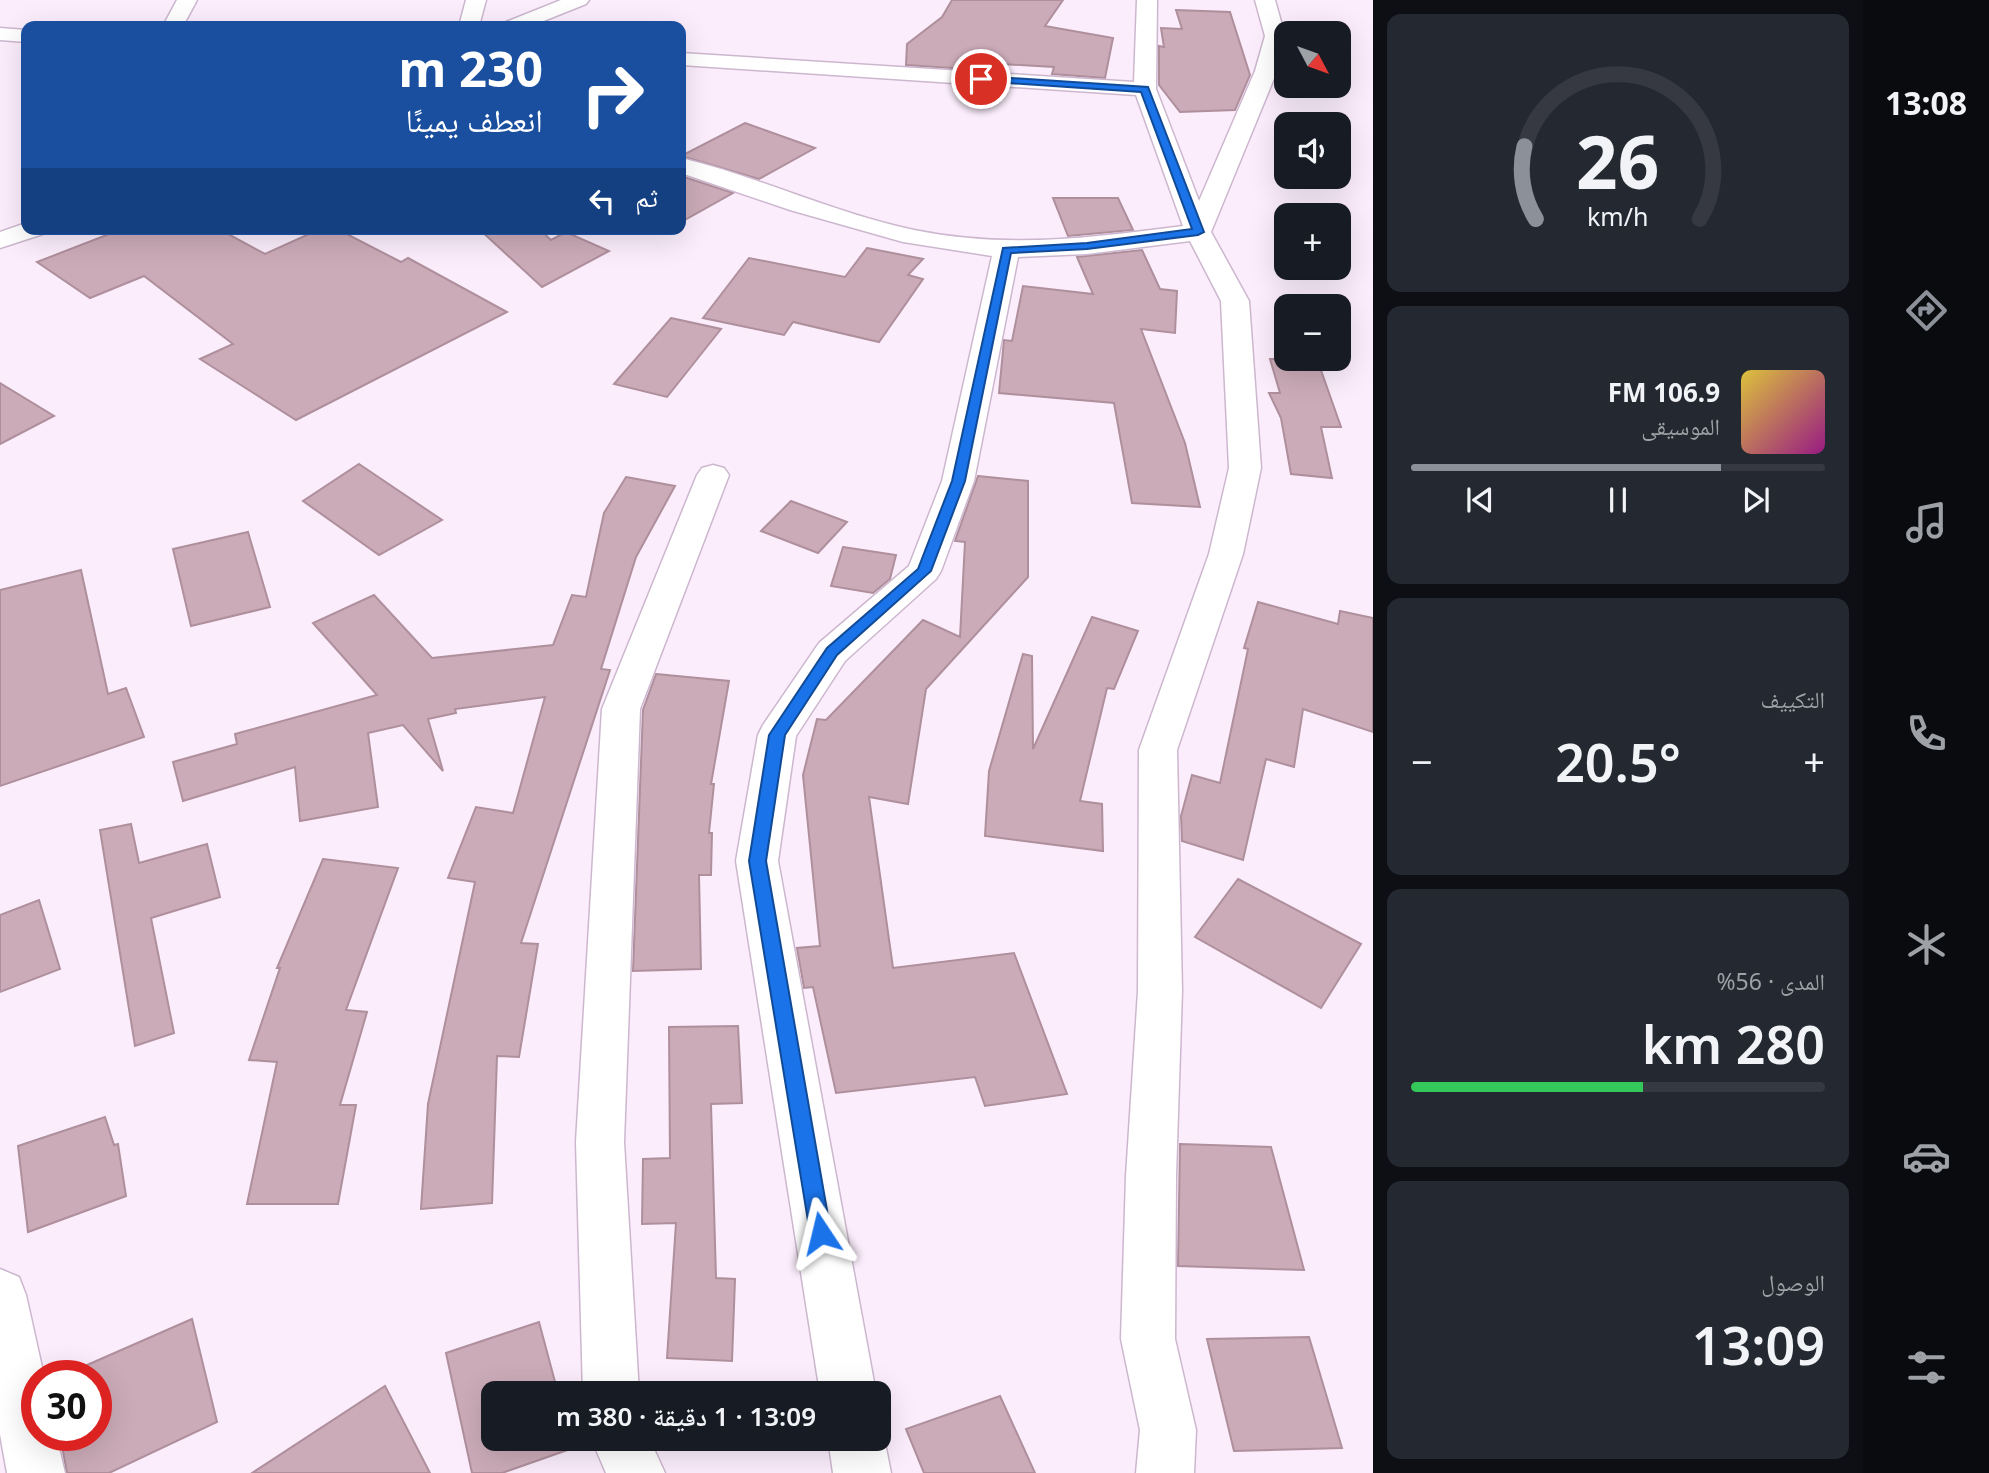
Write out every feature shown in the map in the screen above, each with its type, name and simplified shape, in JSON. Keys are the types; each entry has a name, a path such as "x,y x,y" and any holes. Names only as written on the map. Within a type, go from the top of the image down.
{"street":[{"path":"176,21 187,0"},
{"path":"471,21 476,0"},
{"path":"526,21 579,0"},
{"path":"1147,0 1145,89 1198,232 1235,301 1245,468 1226,554 1158,750 1160,991 1151,1176 1148,1339 1168,1430 1165,1473"},
{"path":"1198,232 1266,71 1275,36 1265,0"},
{"path":"0,34 21,36"},
{"path":"686,59 1145,89"},
{"path":"686,167 799,205 912,237 1006,250 1087,246 1198,232"},
{"path":"0,232 21,219"},
{"path":"0,240 21,233"},
{"path":"846,1381 757,861 777,735 832,652 924,571 958,481 1006,250"},
{"path":"610,1381 600,1142 621,709 713,475"},
{"path":"0,1295 36,1473"},
{"path":"625,1451 636,1473"},
{"path":"858,1451 862,1473"}],"building":[{"path":"952,0 1063,0 1045,26 1113,38 1105,78 1052,74 1054,67 967,62 967,69 906,65 907,44 942,17"},
{"path":"1176,10 1230,12 1250,75 1235,110 1180,112 1159,85 1159,46 1164,47 1161,28 1182,29"},
{"path":"745,123 815,148 759,179 686,157 686,153"},
{"path":"686,178 733,193 686,219"},
{"path":"1053,198 1118,198 1133,230 1068,236"},
{"path":"107,235 230,235 265,254 307,235 349,235 401,262 408,258 507,312 296,420 200,359 233,344 144,276 90,298 37,262"},
{"path":"486,235 546,235 551,240 560,235 573,235 609,251 542,287"},
{"path":"867,248 923,259 908,275 923,279 879,342 793,322 784,335 703,318 749,258 845,277"},
{"path":"1142,250 1160,289 1177,291 1175,333 1141,329 1185,443 1200,507 1132,503 1114,403 999,393 1004,340 1012,341 1023,286 1093,294 1077,257"},
{"path":"671,318 721,329 667,397 614,384"},
{"path":"1270,359 1274,359 1274,371 1321,371 1341,427 1321,427 1332,478 1291,474 1281,418 1269,393 1280,393"},
{"path":"0,383 54,416 0,444"},
{"path":"359,464 442,520 379,555 303,501"},
{"path":"978,476 1028,481 1028,577 926,689 908,804 869,797 893,968 1014,953 1067,1094 985,1106 975,1077 836,1093 813,987 804,988 797,948 820,946 803,775 817,719 826,720 923,620 960,637 965,542 955,541"},
{"path":"626,477 675,486 636,557 601,669 610,670 521,943 538,944 519,1057 497,1056 492,1203 421,1209 428,1104 475,882 448,878 476,807 513,813 545,697 455,709 456,713 428,719 443,771 403,725 368,733 378,807 300,821 295,767 183,801 173,762 237,744 235,734 377,695 313,623 374,595 432,658 553,645 572,595 586,597 604,513"},
{"path":"791,501 847,522 818,553 761,531"},
{"path":"248,532 270,607 191,626 173,549"},
{"path":"843,547 896,555 890,579 873,593 831,586"},
{"path":"81,570 108,694 126,688 144,737 0,786 0,590"},
{"path":"1258,602 1338,624 1340,611 1373,618 1373,732 1303,709 1294,767 1266,759 1243,860 1182,841 1181,816 1192,775 1220,783 1248,649 1244,648"},
{"path":"1092,617 1138,631 1114,689 1107,688 1080,801 1102,804 1103,851 985,836 989,771 1023,654 1032,656 1033,749"},
{"path":"656,674 729,681 711,784 714,784 709,833 712,833 711,875 699,875 701,969 633,971 643,710"},
{"path":"131,824 139,863 207,844 220,897 151,918 174,1033 135,1046 100,830"},
{"path":"323,859 398,868 346,1010 367,1012 340,1105 356,1105 338,1204 247,1204 277,1062 249,1060 280,968 277,968"},
{"path":"1238,879 1361,944 1321,1008 1195,937"},
{"path":"39,900 60,969 0,992 0,915"},
{"path":"738,1026 742,1103 711,1104 716,1278 735,1279 732,1361 667,1358 676,1223 642,1224 643,1159 670,1158 669,1027"},
{"path":"105,1117 114,1145 118,1144 126,1196 28,1232 18,1146"},
{"path":"1180,1144 1271,1147 1304,1270 1178,1266"},
{"path":"192,1319 217,1422 109,1473 67,1473 63,1451 112,1451 112,1360 98,1360"},
{"path":"539,1322 555,1381 481,1381 481,1451 564,1451 502,1473 472,1473 446,1353"},
{"path":"1309,1337 1342,1448 1234,1451 1207,1339"},
{"path":"385,1386 430,1473 252,1473"},
{"path":"1000,1396 1035,1473 924,1473 906,1429"}],"route":[{"path":"821,1233 757,861 777,735 832,652 924,571 958,481 1006,250 1087,246 1198,232 1145,89 981,79"}]}
